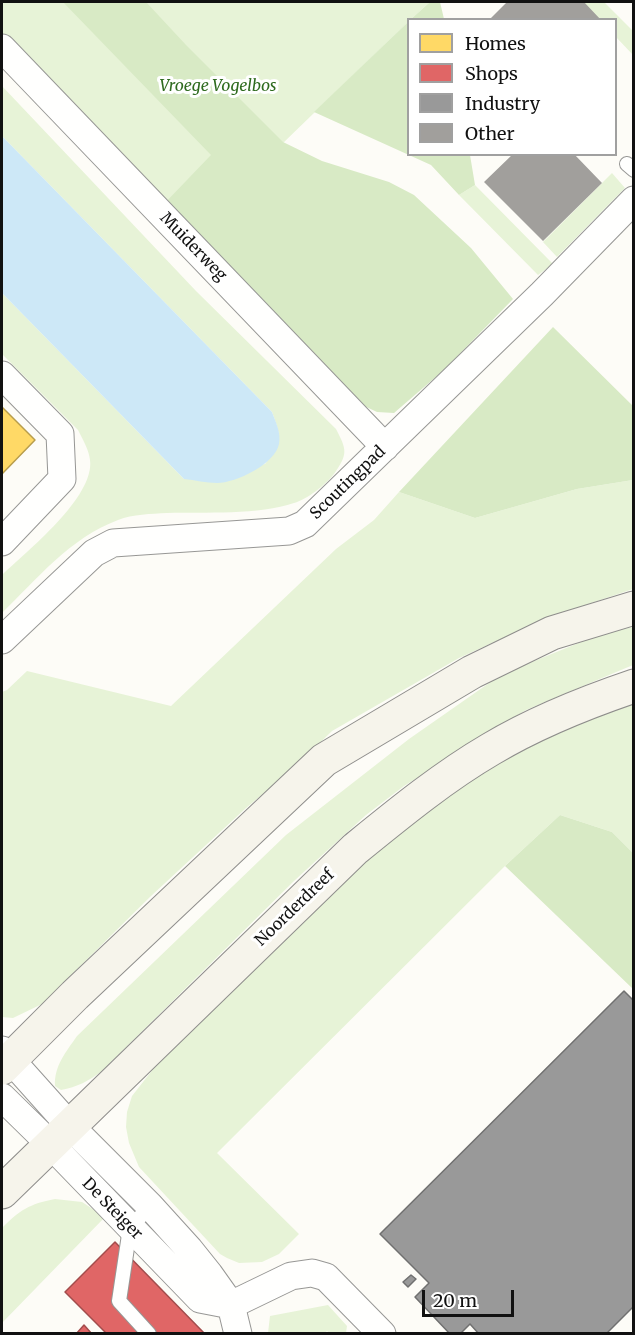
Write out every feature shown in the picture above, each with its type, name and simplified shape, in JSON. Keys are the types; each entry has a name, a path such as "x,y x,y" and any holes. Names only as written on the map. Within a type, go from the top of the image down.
{"main road":[{"path":"4,1059 324,760 482,667 552,633 633,608"},
{"name":"Noorderdreef","path":"2,1192 355,849 403,810 491,749 531,727 584,703 633,686"}],"street":[{"name":"Muiderweg","path":"2,48 385,447"},
{"name":"Scoutingpad","path":"2,640 94,553 113,543 289,531 306,524 633,200"},
{"path":"2,375 60,434 62,479 2,542"},
{"path":"4,1059 60,1135"},
{"name":"De Steiger","path":"2,1097 60,1135 150,1206 209,1274 231,1305 238,1334"},
{"name":"De Steiger","path":"60,1135 130,1228 200,1299 231,1305"},
{"path":"231,1305 291,1276 312,1273 326,1276 382,1334"}],"lane":[{"path":"149,1334 119,1300 130,1228 150,1206"}],"green space":[{"name":"Vroege Vogelbos","path":"2,2 430,2 412,18 407,18 407,23 219,205 163,205 2,33"},
{"path":"63,2 146,2 283,142 322,161 389,182 414,195 471,248 513,299 445,369 394,413 377,412 360,404 163,205 211,155"},
{"path":"430,2 440,2 444,18 412,18"},
{"path":"582,2 604,2 633,31 633,55 617,38 617,18 598,18"},
{"path":"407,23 407,154 314,112"},
{"path":"2,86 196,291 336,429 344,447 344,457 334,474 321,487 299,501 280,507 214,513 136,515 118,520 69,548 2,613 2,575 71,507 89,475 90,460 78,430 2,354 2,293 184,479 265,464 275,450 279,434 272,412 2,136"},
{"path":"411,156 470,156 475,185 459,195 431,165"},
{"path":"612,173 625,188 557,257 543,242"},
{"path":"475,185 553,264 538,275 459,195"},
{"path":"553,327 633,406 633,480 577,489 475,518 399,492"},
{"path":"633,480 633,589 547,618 459,658 332,731 151,896 42,1004 13,1018 2,1017 2,692 27,671 171,706 336,549 374,520 399,492 475,518 577,489"},
{"path":"633,627 633,665 526,710 404,786 366,815 294,881 102,1071 88,1081 72,1087 61,1090 55,1086 56,1072 77,1036 286,835 409,739 502,674 601,634"},
{"path":"633,700 633,853 612,832 560,815 505,866 217,1153 299,1234 279,1254 262,1262 239,1263 220,1254 139,1167 129,1143 126,1127 127,1112 132,1096 169,1049 387,840 486,770 541,739"},
{"path":"560,815 612,832 633,853 633,989 505,866"},
{"path":"55,1199 82,1202 105,1217 2,1323 2,1228 26,1209"},
{"path":"328,1305 347,1326 346,1333 327,1331 324,1334 268,1333 270,1316"}],"water":[{"path":"2,136 272,412 279,432 279,444 270,459 263,465 244,476 225,482 213,483 184,479 2,293"}],"building: Homes":[{"path":"2,407 35,440 2,474"}],"building: Shops":[{"path":"115,1242 205,1334 107,1334 65,1292"},
{"path":"84,1325 92,1334 76,1334"}],"building: Industry":[{"path":"624,991 634,1001 634,1306 606,1334 479,1334 470,1324 460,1334 450,1334 415,1297 429,1283 380,1234"},
{"path":"411,1275 416,1279 408,1287 403,1282"}],"building: Other":[{"path":"507,2 584,2 599,18 491,18"},
{"path":"511,156 576,156 602,183 543,241 484,182"}]}
